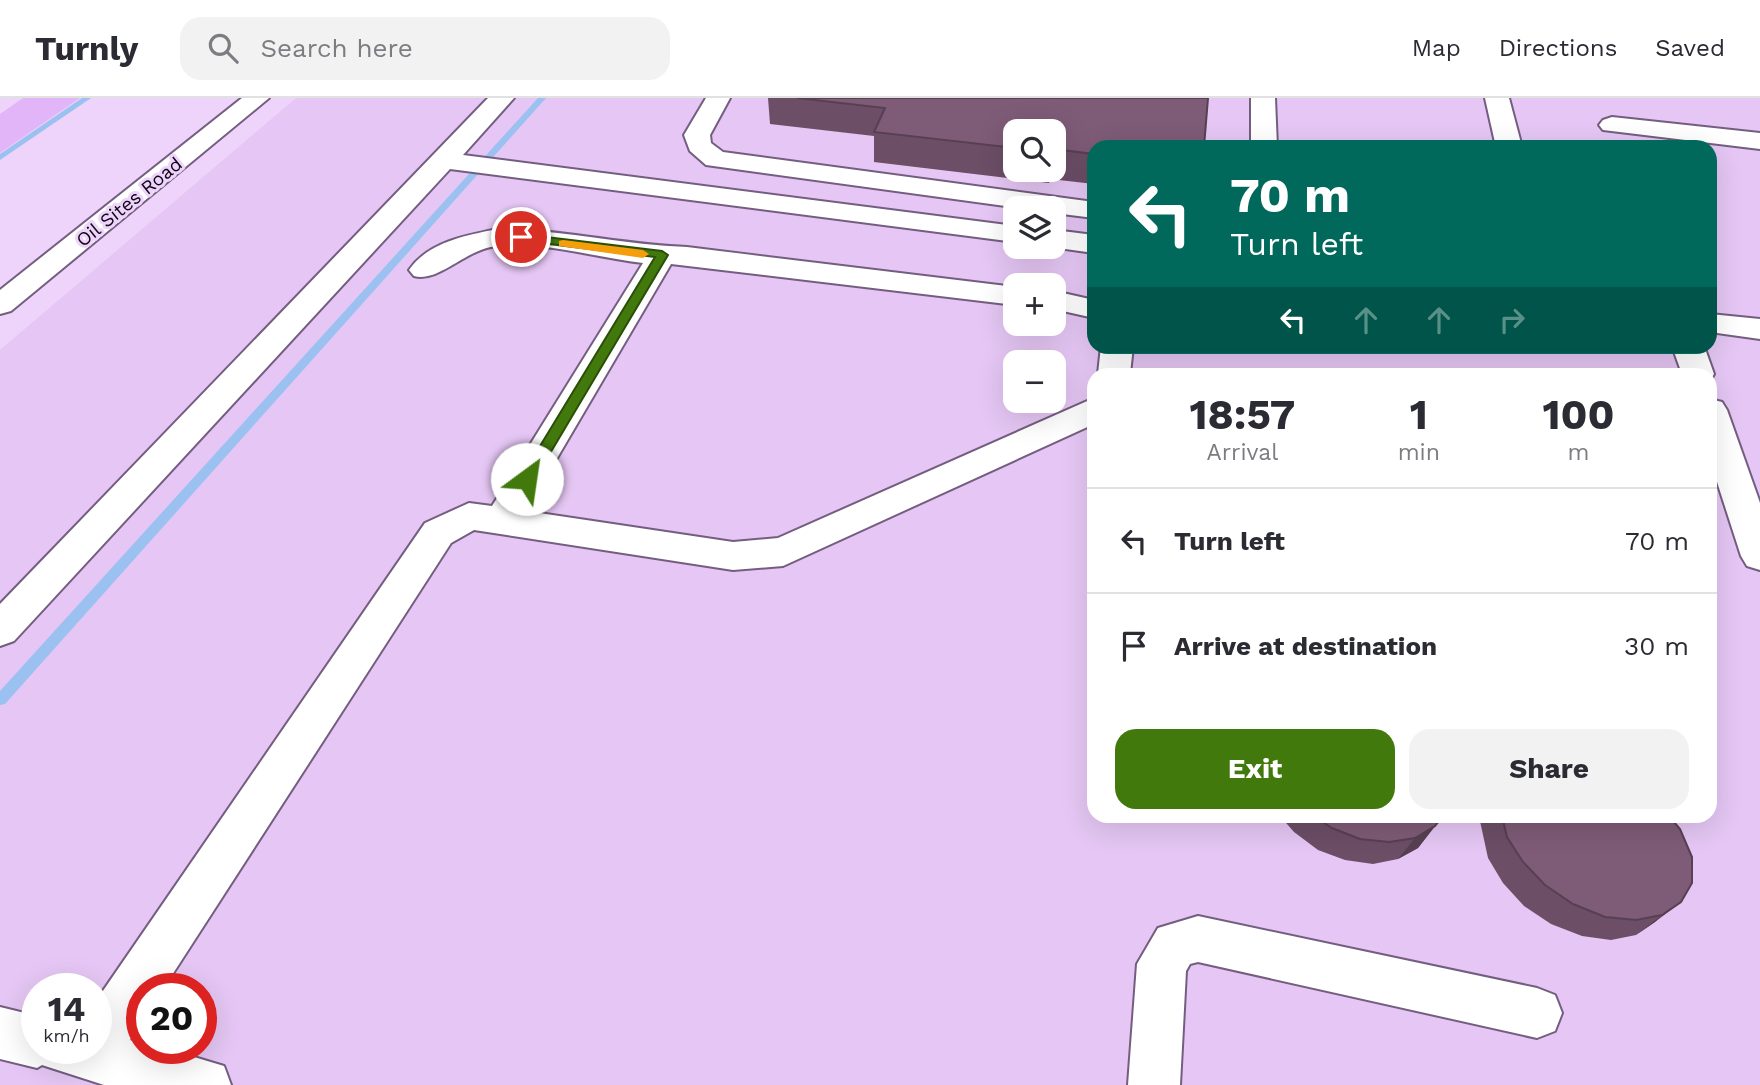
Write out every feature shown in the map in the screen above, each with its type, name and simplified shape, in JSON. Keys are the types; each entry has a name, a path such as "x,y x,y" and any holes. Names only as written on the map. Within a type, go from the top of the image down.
{"lane":[{"name":"Oil Sites Road","path":"0,305 257,98"},
{"path":"0,630 502,98"},
{"path":"718,98 698,135 699,146 715,159 1087,209"},
{"path":"1263,98 1264,140"},
{"path":"1497,98 1507,140"},
{"path":"1603,98 1616,136 1760,141"},
{"path":"443,160 1003,232"},
{"path":"424,270 451,251 473,242 498,237 521,237 1003,295"},
{"path":"1066,240 1087,243"},
{"path":"502,521 662,255"},
{"path":"1066,303 1087,307"},
{"path":"1717,324 1760,329"},
{"path":"112,1011 438,533 469,516 733,556 783,552 1068,425 1087,413"},
{"path":"1717,430 1760,556"},
{"path":"1154,1085 1162,964 1175,945 1198,939 1537,1013"},
{"path":"0,1032 21,1038"},
{"path":"112,1057 205,1085"}],"shaded area":[{"path":"23,98 80,98 0,153 0,114"},
{"path":"296,98 1760,98 1760,1085 0,1085 0,350"}],"building":[{"path":"797,98 1208,98 1205,140 1087,140 1087,153 1066,150 1066,119 1003,119 1003,147 874,132 885,108"},
{"path":"1324,823 1437,823 1415,838 1389,842 1360,839"},
{"path":"1504,823 1675,823 1692,857 1692,883 1681,902 1662,915 1636,920 1605,917 1573,904 1545,885 1523,862 1507,837"}],"waterway":[{"path":"0,158 87,98"},
{"path":"0,700 542,98"}],"slow traffic":[{"path":"563,243 643,254"}],"route":[{"path":"521,237 662,255 527,479"}]}
